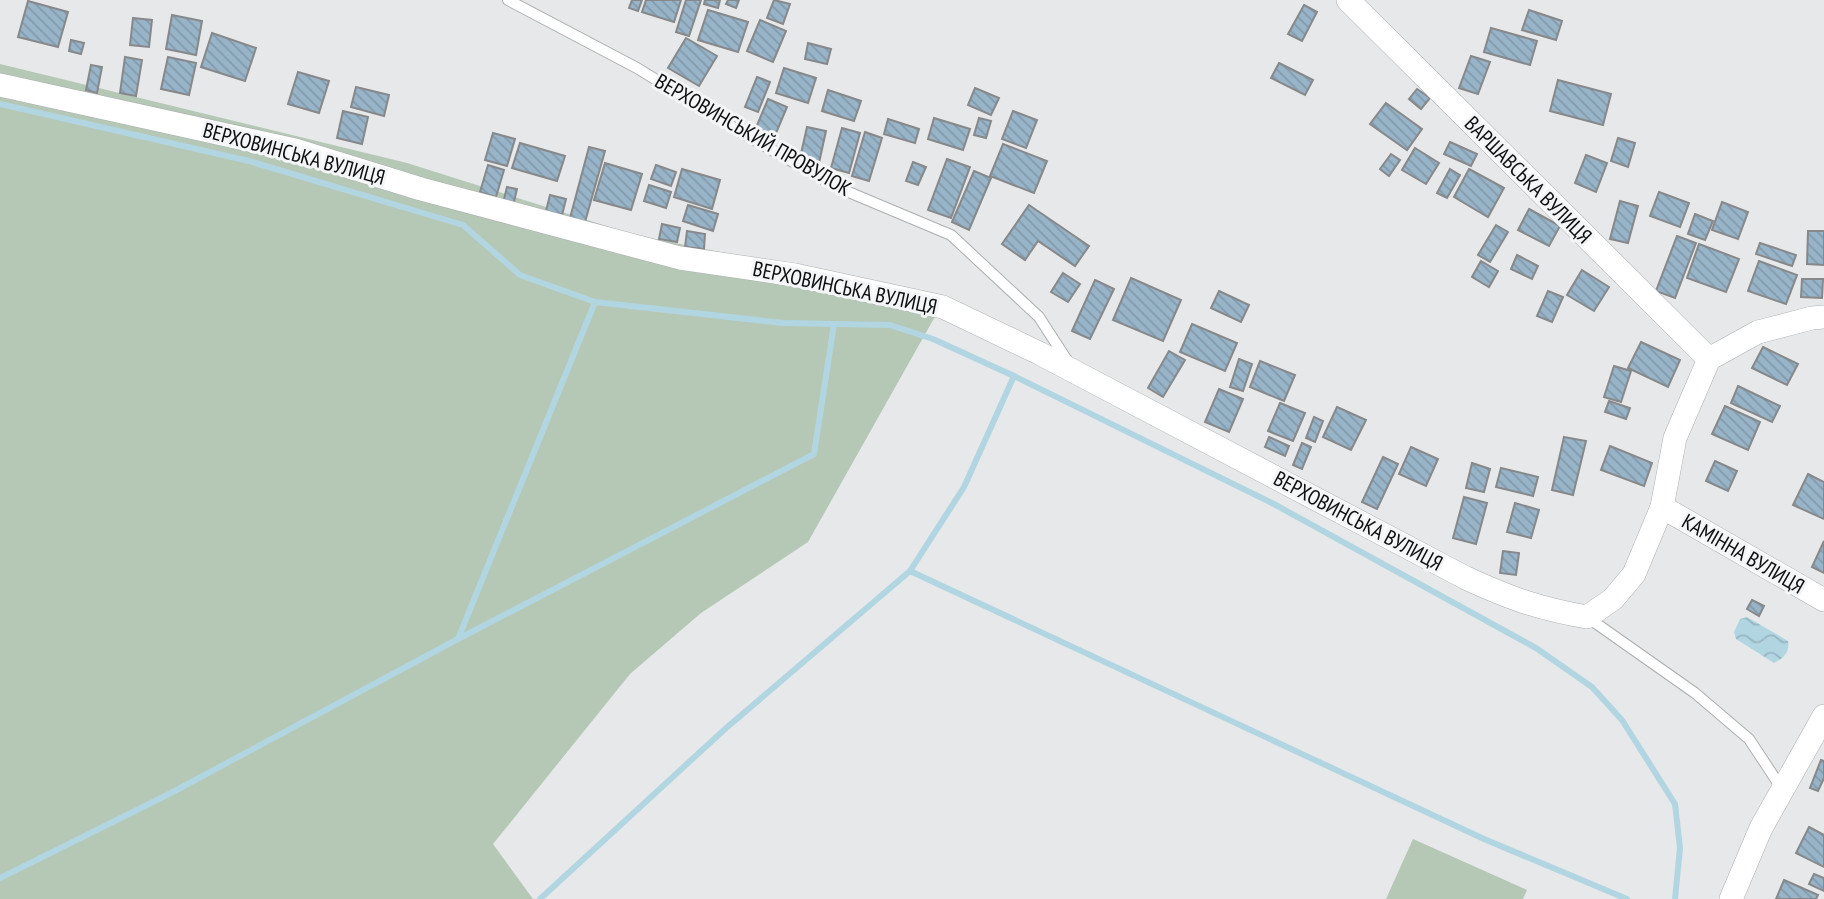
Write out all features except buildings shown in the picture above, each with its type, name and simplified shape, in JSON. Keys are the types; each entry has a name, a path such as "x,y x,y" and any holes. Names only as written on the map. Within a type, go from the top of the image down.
{"street":[{"name":"ВАРШАВСЬКА ВУЛИЦЯ","path":"1348,0 1709,359"},
{"name":"ВЕРХОВИНСЬКА ВУЛИЦЯ","path":"0,85 296,150 434,193 680,258 795,275 943,307 1074,371 1466,578 1545,610 1587,617"},
{"path":"1587,617 1613,599 1634,574 1662,507 1675,438 1709,359 1758,332 1824,317"},
{"name":"КАМІННА ВУЛИЦЯ","path":"1662,507 1824,600"},
{"path":"1731,899 1761,828 1824,716"}],"lane":[{"name":"ВЕРХОВИНСЬКИЙ ПРОВУЛОК","path":"508,0 637,68 839,188 951,235 1039,317 1074,371"},
{"path":"1587,617 1695,693 1749,739 1782,789"}],"green space":[{"path":"0,64 407,163 635,235 946,297 808,542 701,613 630,674 493,844 533,899 0,899"},
{"path":"1413,839 1527,890 1523,899 1386,899"}],"water":[{"path":"1747,617 1788,641 1783,657 1774,663 1736,639 1734,632 1740,619"}],"waterway":[{"path":"0,104 249,161 463,225 520,275 595,302"},
{"path":"458,639 595,302 783,323 890,325 933,339 1014,376 1272,503 1536,648 1592,687 1622,720 1675,804 1680,848 1675,899"},
{"path":"0,878 171,793 458,639 814,454 834,324"},
{"path":"540,899 725,729 910,571 964,487 1014,376"},
{"path":"910,571 1484,839 1627,899"}]}
